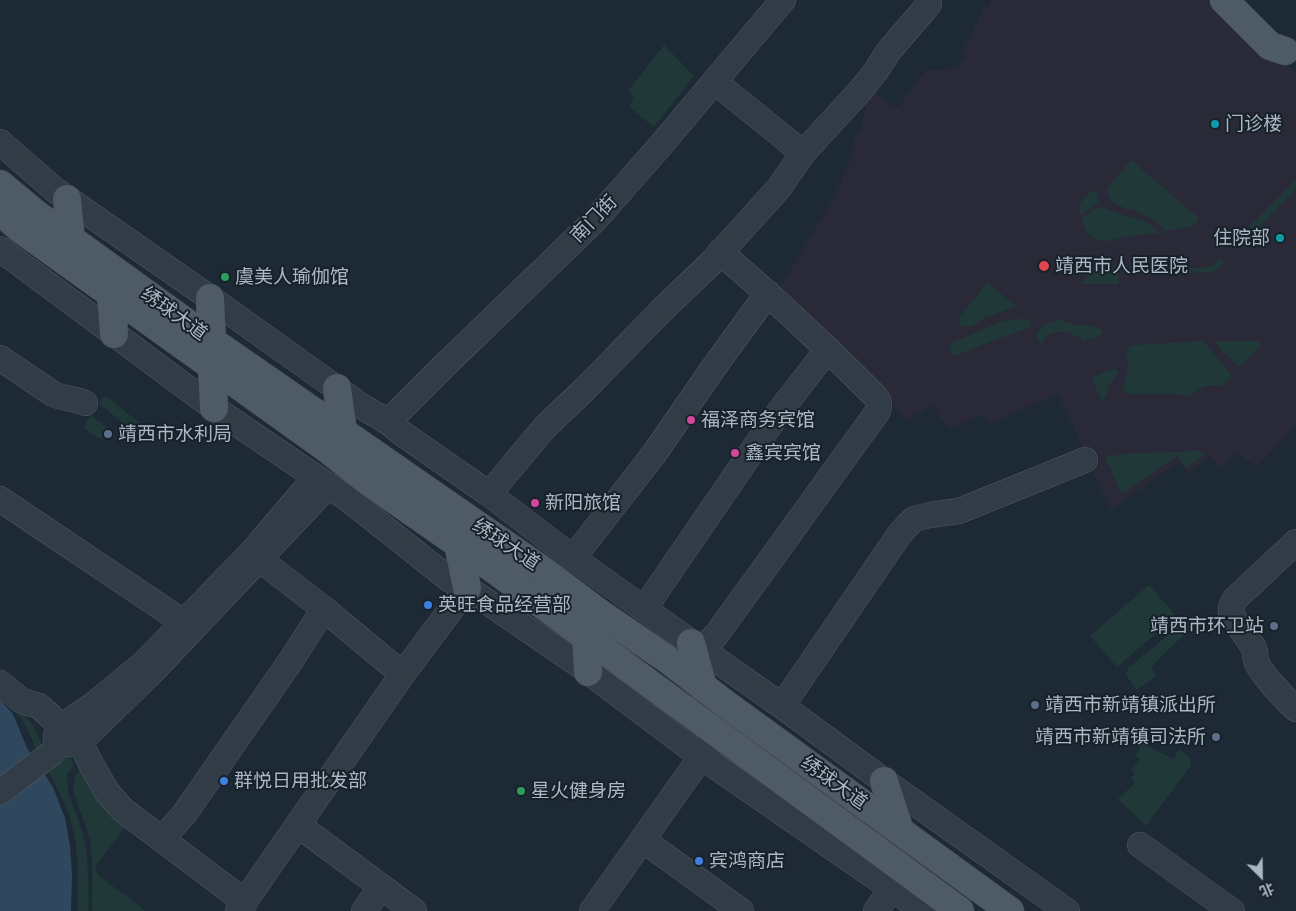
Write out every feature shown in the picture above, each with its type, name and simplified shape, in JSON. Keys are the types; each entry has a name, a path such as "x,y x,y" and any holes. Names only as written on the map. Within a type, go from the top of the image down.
{"main road":[{"path":"1224,0 1270,46 1290,57"},
{"path":"1236,0 1276,40 1290,57"},
{"name":"绣球大道","path":"0,184 212,353 364,479 458,544 723,737 898,879 960,911"},
{"path":"67,199 71,240"},
{"name":"绣球大道","path":"0,211 19,228 111,294 343,432 534,564 601,614 667,659 1010,911"},
{"path":"111,294 114,334"},
{"path":"210,298 214,408"},
{"path":"337,388 343,432"},
{"path":"458,544 467,588"},
{"path":"586,637 588,672"},
{"path":"696,647 703,686"},
{"path":"884,781 900,831"}],"street":[{"name":"南门街","path":"388,422 396,412 595,220 715,82 783,0"},
{"path":"489,494 546,427 712,262 779,188 803,153 860,91 888,52 929,4"},
{"path":"715,82 803,153"},
{"path":"0,142 67,199 363,407 388,422 696,647 782,706 1067,911"},
{"path":"0,249 214,408 348,499 449,579 467,588 588,672 708,761 898,879 924,911"},
{"path":"696,647 717,634 880,406 876,396 828,349 768,293 720,252"},
{"path":"573,558 654,454 768,293"},
{"path":"644,609 780,412 828,349"},
{"path":"0,358 53,394 85,403"},
{"path":"782,706 899,534 914,519 959,511 1085,460"},
{"path":"66,737 151,673 259,559 322,482"},
{"path":"0,792 52,753 93,705 144,662 322,482"},
{"path":"3,507 184,622"},
{"path":"1296,542 1235,599 1231,607 1231,614 1254,648 1260,668 1296,709"},
{"path":"259,559 324,609 402,675"},
{"path":"0,683 22,701 39,706 91,764 106,792 123,810 162,838 241,906 402,675 467,588"},
{"path":"162,838 185,813 292,659 324,609"},
{"path":"592,911 648,844 723,737"},
{"path":"298,825 414,911"},
{"path":"648,844 732,909"},
{"path":"610,911 648,844"},
{"path":"1140,845 1232,911"},
{"path":"876,911 898,879"},
{"path":"364,911 381,887"}],"shaded area":[{"name":"靖西市人民医院","path":"991,0 1212,0 1269,51 1296,72 1296,424 1257,467 1236,452 1221,468 1210,455 1189,473 1180,462 1111,509 1058,394 989,424 984,415 949,429 931,405 908,421 775,290 782,284 840,184 853,153 851,149 854,144 852,139 860,131 866,106 859,99 869,89 894,107 899,106 925,71 961,67 961,61 965,56 963,52 984,7 988,7"},
{"path":"0,700 13,714 27,748 53,787 65,818 70,846 72,875 71,911 0,911"}],"green space":[{"path":"664,45 694,76 654,127 629,107 634,99 629,90"},
{"path":"1131,160 1199,218 1194,225 1166,231 1147,216 1119,206 1111,200 1107,189"},
{"path":"1295,180 1296,190 1249,238 1243,233"},
{"path":"1091,191 1095,191 1098,194 1099,203 1081,215 1079,211 1080,205"},
{"path":"1099,207 1143,221 1151,225 1159,233 1128,236 1109,241 1094,238 1087,232 1082,218"},
{"path":"1219,257 1224,262 1214,272 1141,275 1141,271 1209,267"},
{"path":"1117,268 1119,284 1081,284 1093,269"},
{"path":"987,283 1017,306 982,319 972,326 961,326 959,322 960,316"},
{"path":"1029,319 1030,327 953,356 950,351 950,345 954,342 1002,321"},
{"path":"1061,320 1077,325 1095,327 1103,331 1102,335 1082,342 1079,335 1073,337 1070,333 1057,332 1046,337 1041,344 1036,336 1042,326"},
{"path":"1203,341 1231,374 1230,378 1221,386 1212,385 1204,387 1190,396 1177,394 1131,394 1123,390 1129,362 1126,351 1129,347 1135,345"},
{"path":"1216,341 1258,341 1261,343 1260,347 1241,366 1238,366 1219,348"},
{"path":"1114,369 1117,370 1117,375 1109,386 1105,398 1101,400 1092,378"},
{"path":"105,396 144,426 138,434 99,404"},
{"path":"91,416 108,428 100,439 83,427"},
{"path":"1200,451 1205,454 1187,468 1177,456 1124,492 1121,492 1105,457 1121,454"},
{"path":"1149,585 1176,616 1117,667 1090,636"},
{"path":"1193,615 1197,622 1151,667 1156,676 1137,690 1126,675 1128,668"},
{"path":"22,706 42,745 37,751 28,730 14,708"},
{"path":"1140,740 1173,759 1179,749 1191,759 1190,767 1146,826 1118,799 1135,783 1131,778 1135,774 1131,769 1140,760 1136,755 1140,750 1138,746"},
{"path":"69,754 74,766 67,774 68,792 82,831 87,855 88,911 77,911 77,860 74,834 65,804 44,764"},
{"path":"79,770 127,825 95,867 99,876 146,911 92,911 91,846 74,789 75,778"}],"place":[{"name":"门诊楼","path":"1215,124"},
{"name":"住院部","path":"1280,238"},
{"name":"靖西市人民医院","path":"1044,266"},
{"name":"虞美人瑜伽馆","path":"225,277"},
{"name":"福泽商务宾馆","path":"691,420"},
{"name":"靖西市水利局","path":"108,434"},
{"name":"鑫宾宾馆","path":"735,453"},
{"name":"新阳旅馆","path":"535,503"},
{"name":"英旺食品经营部","path":"428,605"},
{"name":"靖西市环卫站","path":"1274,626"},
{"name":"靖西市新靖镇派出所","path":"1035,705"},
{"name":"靖西市新靖镇司法所","path":"1216,737"},
{"name":"群悦日用批发部","path":"224,781"},
{"name":"星火健身房","path":"521,791"},
{"name":"宾鸿商店","path":"699,861"}]}
